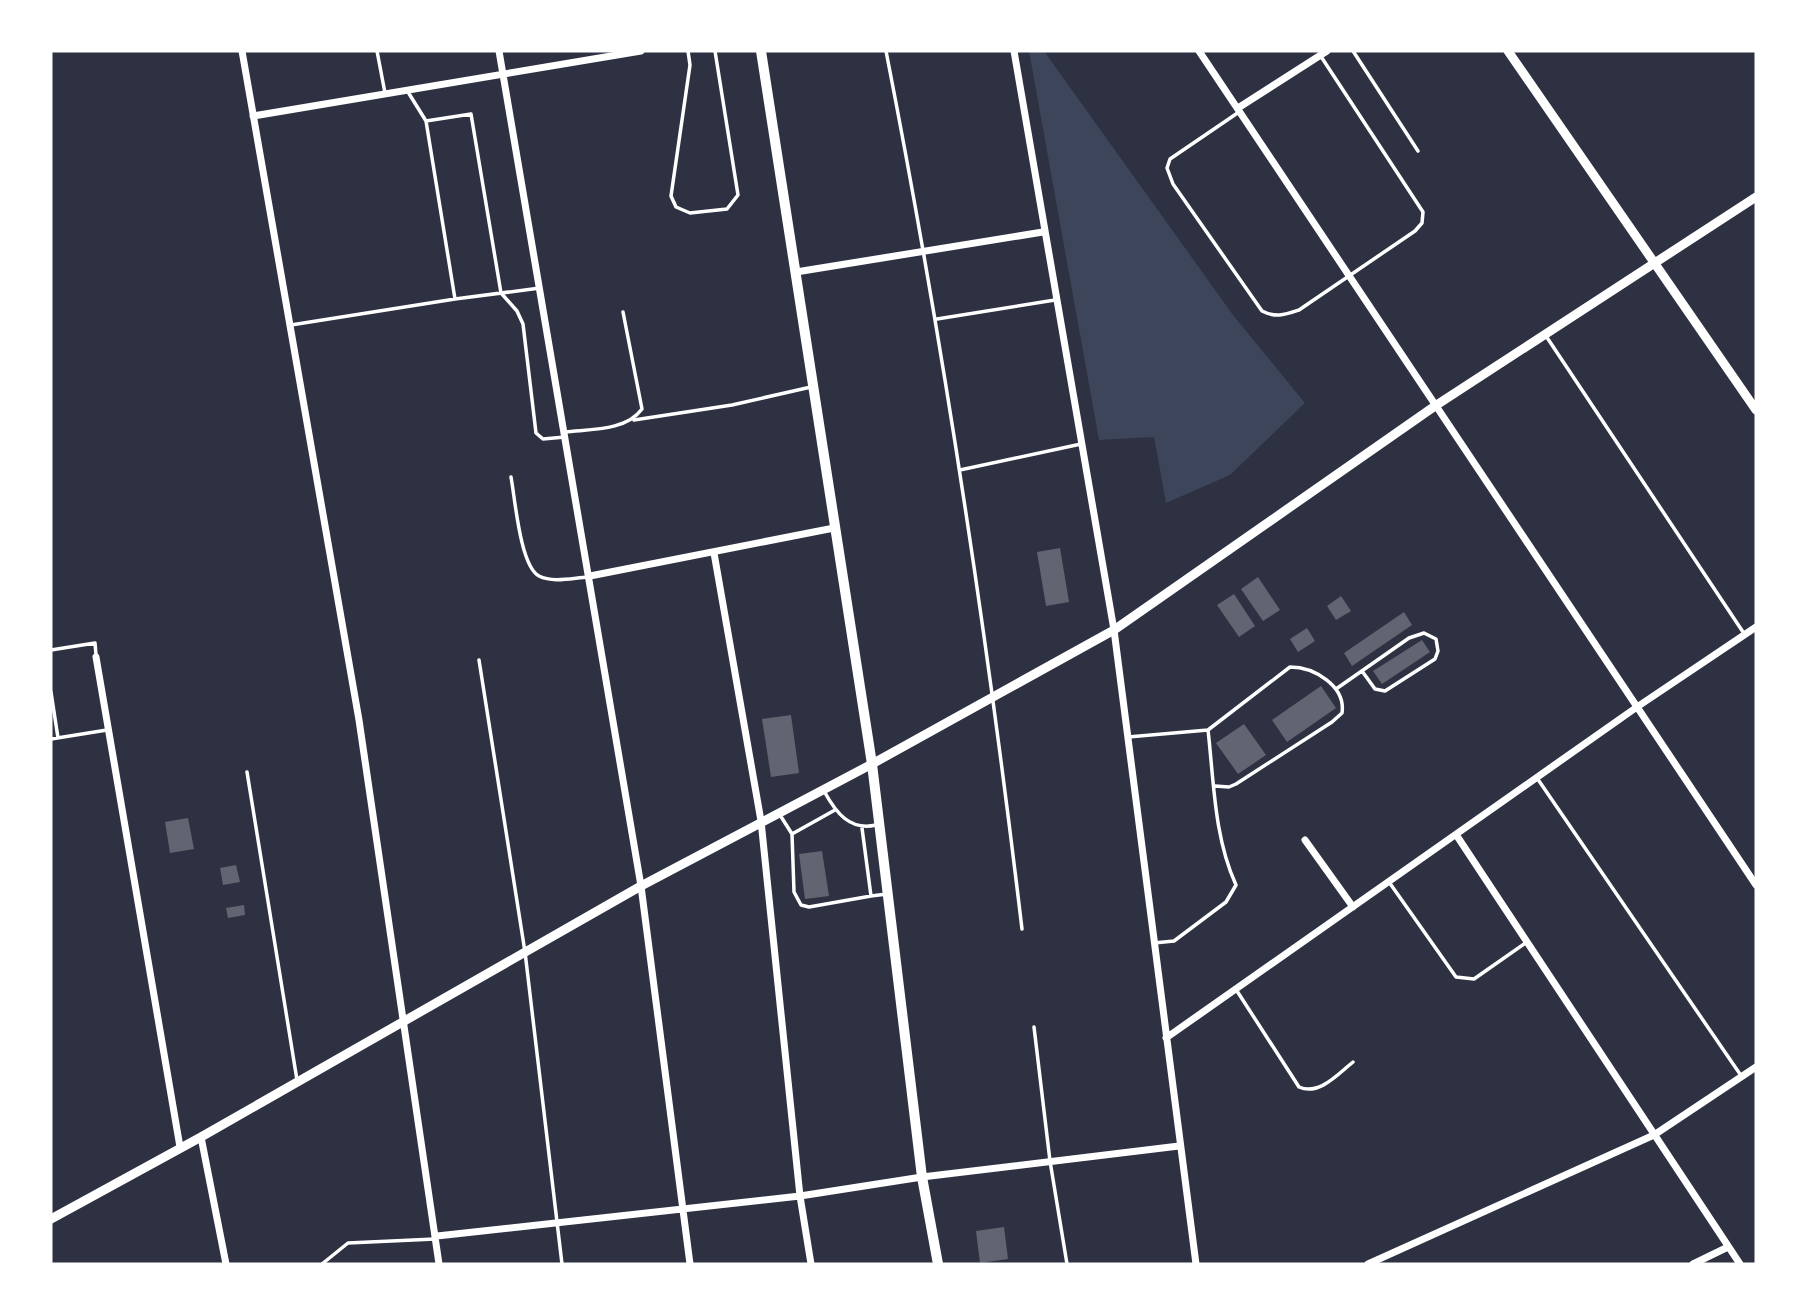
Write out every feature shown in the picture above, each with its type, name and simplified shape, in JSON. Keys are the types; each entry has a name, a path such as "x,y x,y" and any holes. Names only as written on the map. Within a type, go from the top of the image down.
{"main road":[{"path":"761,51 872,764 922,1177 937,1264"}],"street":[{"path":"242,51 359,720 439,1264"},
{"path":"499,51 590,576 640,886 690,1264"},
{"path":"253,116 641,51"},
{"path":"1014,51 1043,232 1114,631 1196,1264"},
{"path":"1199,51 1756,885"},
{"path":"1508,51 1756,410"},
{"path":"1239,109 1323,53"},
{"path":"51,1219 201,1137 640,886 872,764 1114,631 1435,407 1652,262 1756,197"},
{"path":"796,272 1043,232"},
{"path":"590,576 834,528"},
{"path":"714,553 761,821 800,1196 811,1264"},
{"path":"1166,1038 1637,707 1756,628"},
{"path":"96,657 180,1147"},
{"path":"1457,836 1740,1264"},
{"path":"1305,840 1353,907"},
{"path":"1368,1264 1654,1135 1756,1067"},
{"path":"201,1137 226,1264"},
{"path":"437,1238 800,1196 922,1177 1179,1146"},
{"path":"1693,1264 1728,1247"}],"lane":[{"path":"377,51 385,94"},
{"path":"688,51 690,65 671,196 676,208 690,214 727,209 738,195 715,51"},
{"path":"886,51 926,253 995,696 1022,929"},
{"path":"1353,51 1418,150"},
{"path":"1239,109 1170,159 1167,168 1173,184 1262,311 1273,316 1299,310 1348,274 1415,231 1422,223 1423,212 1323,53"},
{"path":"406,90 426,121 455,299"},
{"path":"426,121 471,114 501,293 523,324 536,433 543,439 607,428 634,420 732,405 813,386"},
{"path":"290,326 540,288"},
{"path":"936,319 1055,300"},
{"path":"624,312 642,409 634,420"},
{"path":"1544,334 1745,635"},
{"path":"959,470 1081,444"},
{"path":"511,477 526,561 537,575 552,580 590,576"},
{"path":"1336,689 1409,638 1424,633 1436,639 1438,650 1435,659 1385,691 1375,689 1362,671"},
{"path":"51,650 95,643 96,657"},
{"path":"478,660 525,952 562,1264"},
{"path":"1128,737 1208,730 1290,667 1304,667 1336,689 1344,701 1342,713 1332,722 1236,784 1229,787 1214,786"},
{"path":"51,692 58,738"},
{"path":"51,739 108,730"},
{"path":"1154,943 1174,941 1226,902 1236,885 1225,860 1208,730"},
{"path":"247,772 297,1082"},
{"path":"1538,778 1742,1077"},
{"path":"823,789 835,810 862,828 879,824"},
{"path":"792,834 835,810"},
{"path":"778,812 792,834 794,892 801,905 809,907 887,894"},
{"path":"862,828 871,896"},
{"path":"1389,882 1456,976 1474,979 1527,942"},
{"path":"1236,989 1299,1087 1317,1089 1353,1062"},
{"path":"1034,1027 1050,1161 1067,1264"},
{"path":"323,1264 348,1243 437,1238"}],"shaded area":[{"path":"1029,51 1044,51 1233,315 1305,403 1230,475 1166,503 1154,437 1099,440"}],"building":[{"path":"1060,548 1069,602 1046,606 1037,552"},
{"path":"1258,577 1280,610 1263,621 1241,589"},
{"path":"1234,594 1255,626 1239,637 1217,605"},
{"path":"1341,596 1351,611 1336,620 1327,606"},
{"path":"1404,612 1412,625 1352,666 1344,653"},
{"path":"1307,628 1315,641 1298,652 1290,639"},
{"path":"1422,640 1430,652 1382,684 1373,671"},
{"path":"1321,686 1336,708 1287,742 1272,720"},
{"path":"791,715 799,773 771,777 762,719"},
{"path":"1244,724 1266,755 1238,774 1216,743"},
{"path":"188,818 194,849 170,853 165,822"},
{"path":"822,851 829,896 805,899 799,854"},
{"path":"236,865 240,882 223,885 220,868"},
{"path":"244,905 245,915 228,918 226,908"},
{"path":"1004,1227 1008,1259 980,1263 976,1231"}]}
